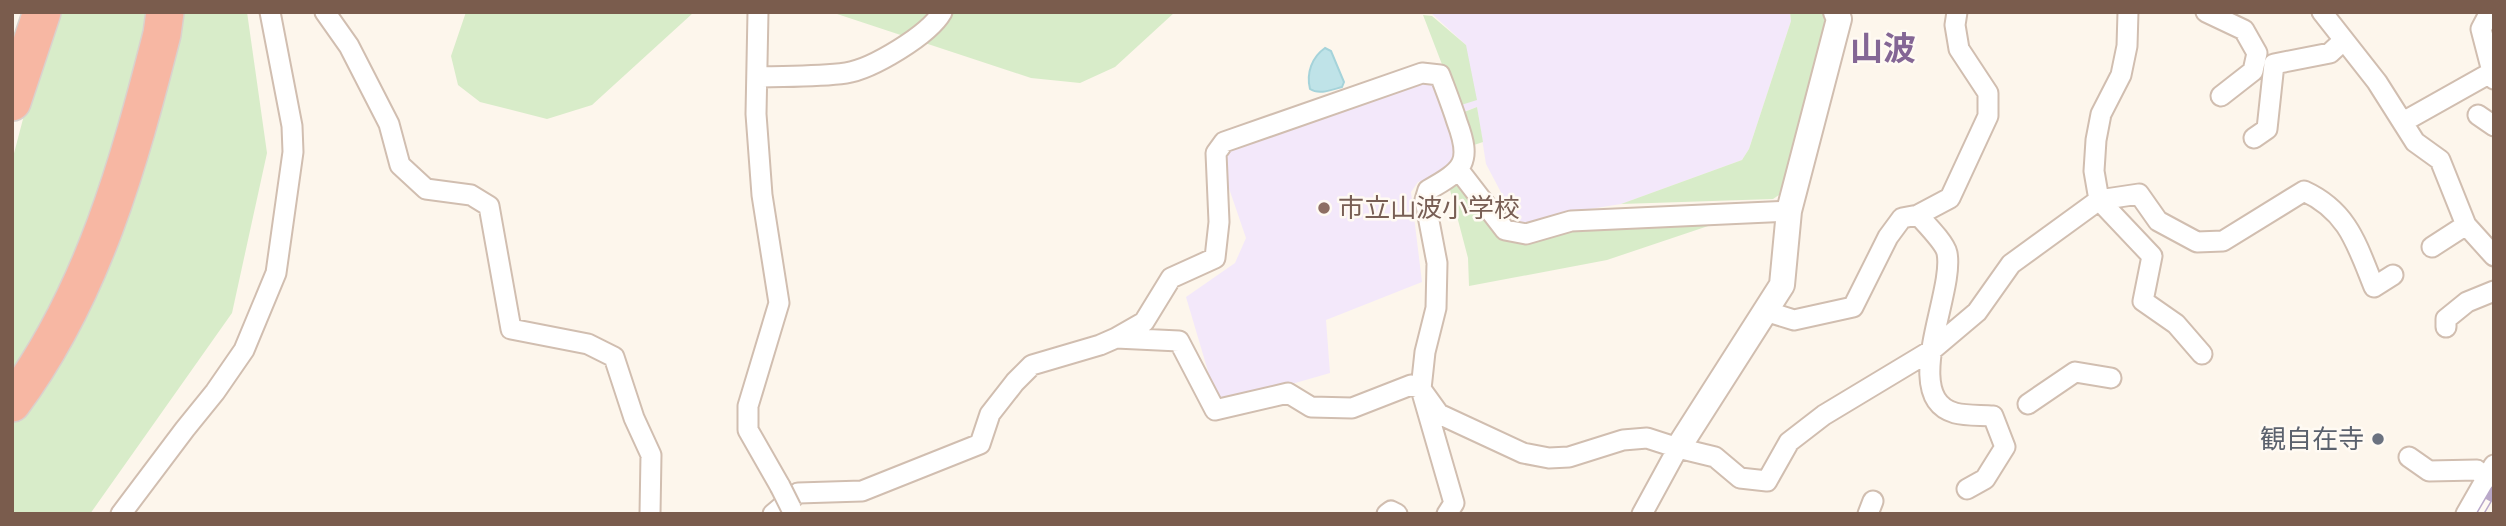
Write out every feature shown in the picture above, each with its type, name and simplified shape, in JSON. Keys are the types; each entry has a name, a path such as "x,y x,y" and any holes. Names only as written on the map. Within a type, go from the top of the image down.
{"highway":[{"path":"12,102 42,12"},
{"path":"128,164 140,113 156,12"},
{"path":"12,403 37,369 66,317 98,244 128,164 162,34 165,12"}],"street":[{"path":"121,514 244,350 276,273 293,152 292,126 270,12"},
{"path":"325,12 349,46 390,124 400,165 426,189 471,195 489,206 511,328 587,344 614,357 634,418 651,455 650,514"},
{"path":"758,12 756,114 762,195 779,303 748,406 748,430 780,485 786,512"},
{"path":"758,77 848,73 903,48 929,27 942,12"},
{"path":"1642,514 1678,448 1782,285 1789,211 1839,19 1836,12"},
{"path":"1765,311 1794,320 1853,307 1888,237 1902,218 1917,215 1950,198 1988,116 1989,93 1959,49 1955,25 1957,12"},
{"path":"2128,12 2127,46 2121,75 2101,114 2096,140 2094,171 2099,200 2152,256 2143,301 2176,324 2202,354"},
{"path":"2206,12 2244,30 2257,53 2253,71 2221,96"},
{"path":"2322,12 2377,82 2415,142 2440,160 2466,225 2494,256"},
{"path":"2403,122 2493,75 2482,29 2490,12"},
{"path":"2254,138 2267,129 2274,64 2330,53 2343,41"},
{"path":"786,512 798,493 862,491 980,444 990,414 1032,365 1100,345 1144,322 1171,278 1215,258 1219,222 1216,153 1224,142 1422,73 1440,75 1466,145 1465,158 1458,170 1450,178 1428,190 1425,200 1437,263 1436,308 1425,352 1421,389 1454,503 1447,514"},
{"path":"1458,170 1506,230 1526,234 1571,221 1789,211"},
{"path":"1116,338 1179,341 1215,410 1288,393 1311,407 1352,408 1411,385 1421,389 1439,414 1523,453 1549,458 1569,457 1623,440 1647,438 1715,457 1740,478 1767,481 1789,442 1824,415 1932,350 1977,312 2011,264 2099,200 2139,194 2158,221 2197,242 2222,240 2304,191 2323,200 2348,226 2374,286 2393,275"},
{"path":"1917,215 1947,251 1947,282 1928,378 1933,394 1945,408 1956,413 1993,416 2005,447 1985,479 1967,489"},
{"path":"2431,247 2466,225"},
{"path":"2446,327 2446,319 2468,302 2494,291"},
{"path":"1157,340 1162,293"},
{"path":"2028,404 2075,372 2111,379"},
{"path":"2409,457 2430,471 2490,472 2466,514"},
{"path":"1387,514 1391,511 1397,514"}],"shaded area":[{"name":"市立山波小学校","path":"1430,12 1790,12 1791,21 1749,149 1742,160 1621,204 1571,212 1526,225 1514,217 1486,164 1477,107 1447,118 1458,147 1456,162 1431,178 1418,182 1411,192 1422,282 1326,320 1330,373 1218,405 1186,297 1235,263 1246,238 1220,162 1227,150 1423,78 1435,81 1466,45"}],"green space":[{"path":"51,12 247,12 267,153 232,313 90,514 12,514 12,161"},
{"path":"466,12 698,12 693,13 592,105 547,119 480,102 458,85 451,56"},
{"path":"831,12 1175,12 1115,67 1080,83 1031,78"},
{"path":"1790,12 1824,12 1825,37 1803,105 1794,148 1779,195 1773,199 1621,204 1742,160 1749,149 1791,21"},
{"path":"1423,15 1432,16 1466,45 1477,100 1458,106"},
{"path":"1477,107 1483,142 1471,146 1459,114"},
{"path":"1449,186 1461,186 1498,236 1572,224 1726,220 1607,260 1469,286 1468,258"}],"water":[{"path":"1325,48 1331,51 1344,82 1342,87 1317,92 1310,89 1310,71 1313,61"}],"railway":[{"path":"2480,514 2494,490"}],"place":[{"name":"市立山波小学校","path":"1324,208"},
{"name":"観自在寺","path":"2378,439"}],"district":[{"name":"山波","path":"1883,48"}]}
